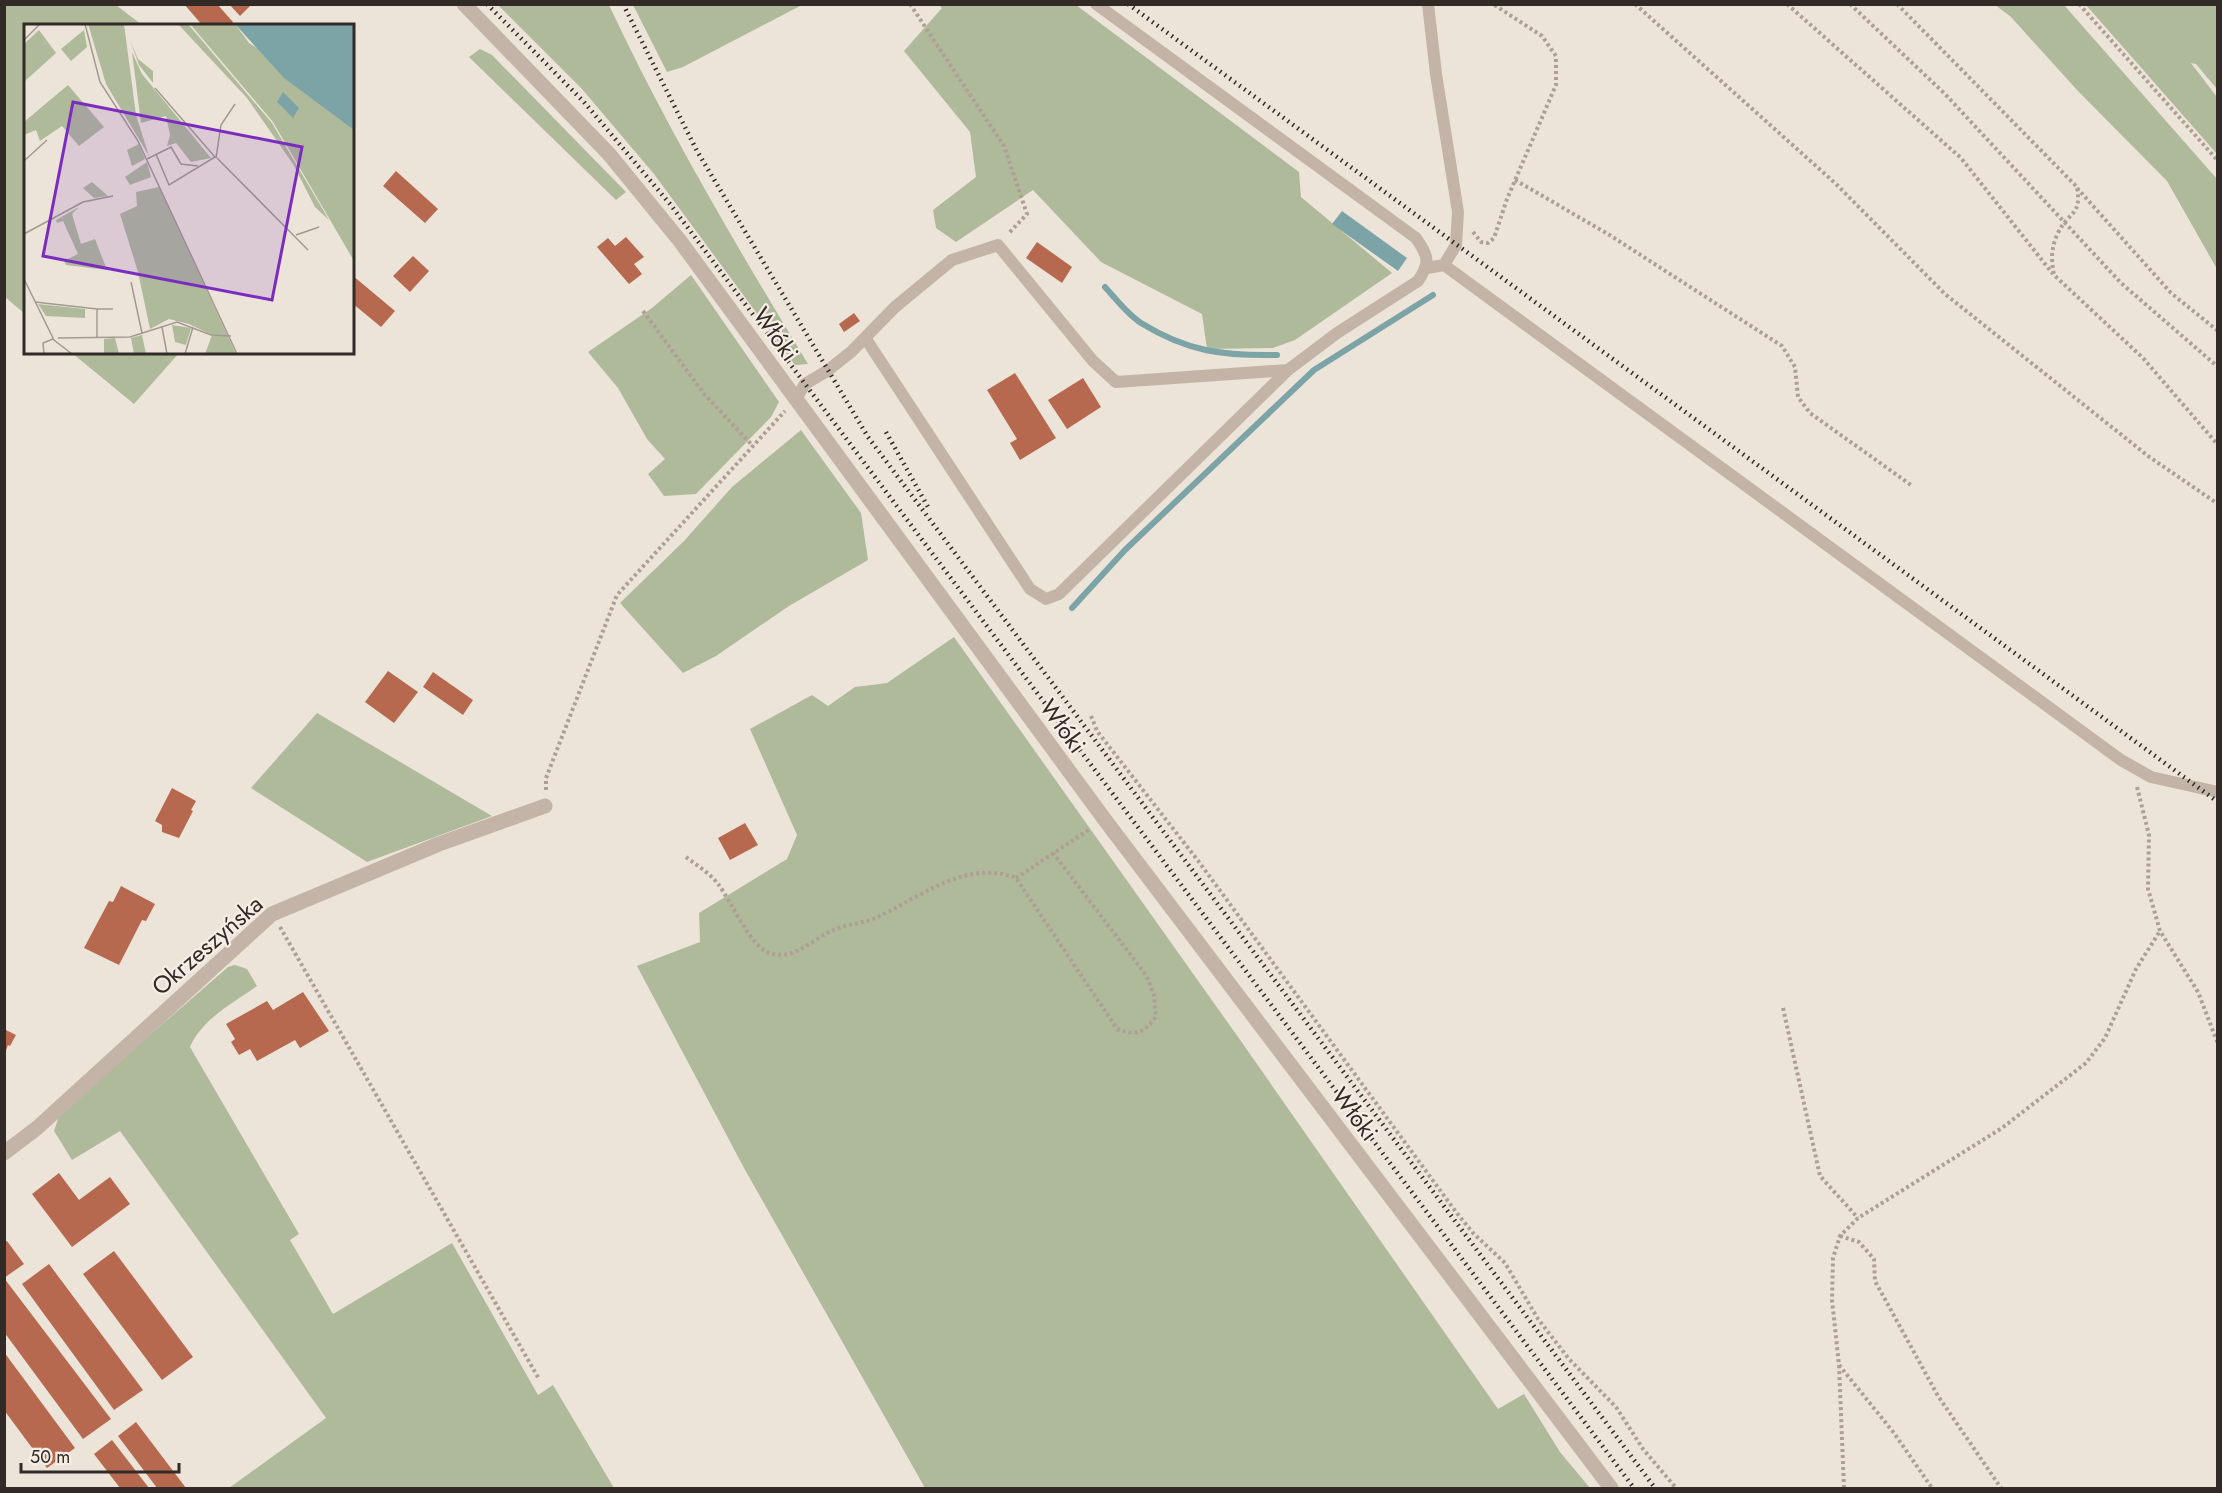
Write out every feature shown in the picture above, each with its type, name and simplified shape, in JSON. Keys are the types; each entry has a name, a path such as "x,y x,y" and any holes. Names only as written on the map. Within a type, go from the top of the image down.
{"street":[{"name":"Włóki","path":"464,4 625,172 716,289 795,400 1105,820 1611,1488"},
{"name":"Okrzeszyńska","path":"4,1153 37,1128 273,914 429,848 545,806"}],"lane":[{"path":"866,339 1030,589 1046,599 1059,594 1288,370 1337,333 1418,281 1427,268 1426,253 1416,238 1096,4"},
{"path":"1427,268 1444,264 1456,245 1458,212 1436,74 1428,4"},
{"path":"795,400 805,384 827,371 866,339 895,308 952,260 998,245 1093,361 1116,382 1288,370"},
{"path":"1444,264 2132,766 2151,777 2217,792"}],"path":[{"path":"910,4 1004,146 1027,214 998,245"},
{"path":"1458,212 1481,242 1488,243 1494,238 1515,180 1556,85 1556,56 1542,36 1492,4"},
{"path":"1635,4 1836,184 1945,294 2148,456 2217,504"},
{"path":"1787,4 1962,158 2054,275 2143,358 2217,445"},
{"path":"1850,4 1945,94 2121,284 2217,368"},
{"path":"1897,4 2077,187 2171,293 2217,332"},
{"path":"2079,4 2217,161"},
{"path":"1515,180 1608,234 1782,346 1795,367 1798,398 1810,413 1911,485"},
{"path":"2054,275 2051,257 2058,231 2080,202 2077,187"},
{"path":"643,310 705,395 753,446"},
{"path":"545,806 546,778 617,595 795,400"},
{"path":"1091,716 1097,731 1199,862 1456,1212 1473,1233 1505,1263 1538,1319 1569,1359 1616,1407 1643,1449 1676,1488"},
{"path":"2132,766 2149,835 2148,889 2160,931 2198,992 2217,1044"},
{"path":"1016,878 1105,820"},
{"path":"686,857 717,882 756,943 767,952 782,955 795,953 833,930 873,919 947,880 984,873 1005,874 1016,878 1117,1029 1133,1035 1146,1030 1156,1017 1154,995 1146,975 1053,853"},
{"path":"273,914 539,1379"},
{"path":"1844,1488 1839,1365 1832,1300 1833,1258 1840,1236 1858,1218 2002,1128 2086,1064 2105,1038 2136,969 2160,931"},
{"path":"1783,1008 1820,1176 1858,1218"},
{"path":"1840,1236 1859,1242 1874,1259 1875,1281 1938,1396 2001,1488"},
{"path":"1839,1365 1894,1433 1932,1488"}],"green space":[{"path":"4,5 116,5 141,24 24,24 24,313 5,297"},
{"path":"498,5 609,5 679,142 729,232 808,364 795,365 654,174 582,89"},
{"path":"633,5 802,5 683,67 667,72"},
{"path":"939,5 1076,5 1299,172 1301,197 1392,273 1295,340 1273,348 1207,349 1202,314 1101,262 1033,190 956,242 936,228 933,210 976,177 970,132 904,51 942,8"},
{"path":"1995,5 2064,5 2217,179 2217,269 2167,181 2077,90 2010,16"},
{"path":"2086,5 2217,5 2217,89 2196,64 2191,63 2217,97 2217,154"},
{"path":"480,49 492,55 626,192 616,200 469,57"},
{"path":"691,275 779,402 771,417 696,494 664,496 648,474 665,459 647,439 618,388 588,352 652,308"},
{"path":"73,354 178,354 134,404"},
{"path":"801,430 861,513 868,560 789,606 716,656 683,673 620,603 684,541 732,487"},
{"path":"954,637 1243,1044 1498,1409 1524,1394 1560,1452 1590,1488 925,1488 744,1168 637,966 700,942 699,913 787,859 797,835 750,729 812,695 828,706 855,687 887,683"},
{"path":"317,713 492,816 367,862 251,788"},
{"path":"235,965 247,969 257,986 210,1020 195,1037 190,1047 299,1234 290,1240 333,1314 452,1243 538,1395 553,1385 614,1488 229,1488 326,1418 120,1131 72,1160 54,1131 60,1113 228,967"}],"water":[{"path":"1342,211 1407,258 1398,271 1332,224"}],"building":[{"path":"184,4 217,4 233,22 231,24 201,24"},
{"path":"229,4 252,4 240,16"},
{"path":"396,171 438,209 425,223 383,186"},
{"path":"626,237 644,257 634,264 642,274 629,284 597,247 608,238 615,246"},
{"path":"1037,242 1072,267 1062,283 1026,258"},
{"path":"413,256 429,271 410,292 393,276"},
{"path":"354,277 395,311 381,327 354,305"},
{"path":"854,313 860,321 844,332 839,324"},
{"path":"1015,373 1056,438 1020,460 1010,443 1017,439 987,390"},
{"path":"1083,378 1101,407 1067,429 1048,400"},
{"path":"388,671 418,692 394,723 365,702"},
{"path":"433,672 473,700 463,715 423,687"},
{"path":"172,788 196,801 179,838 162,832 162,825 155,821"},
{"path":"745,823 758,845 730,860 718,838"},
{"path":"121,886 155,904 146,921 142,920 119,965 84,948 109,901 113,902"},
{"path":"303,992 329,1031 300,1048 295,1040 257,1061 250,1049 239,1055 231,1042 235,1039 226,1024 267,1001 273,1010"},
{"path":"4,1029 16,1035 10,1046 8,1045 4,1056"},
{"path":"59,1173 79,1200 110,1177 130,1204 72,1247 32,1194"},
{"path":"7,1241 24,1264 4,1278 4,1242"},
{"path":"114,1251 193,1357 162,1380 83,1274"},
{"path":"49,1264 143,1390 114,1410 22,1284"},
{"path":"4,1278 111,1419 83,1439 4,1332"},
{"path":"4,1352 75,1448 47,1468 4,1410"},
{"path":"136,1422 186,1488 157,1488 118,1436"},
{"path":"112,1440 149,1488 120,1488 94,1454"}],"waterway":[{"path":"1105,287 1141,323 1175,340 1223,353 1277,355"},
{"path":"1072,608 1125,550 1314,370 1433,295"}],"railway":[{"path":"487,4 584,102 670,204 1634,1488"},
{"path":"623,4 697,151 868,437 1655,1488"},
{"path":"1128,4 2218,802"},
{"path":"886,432 928,507"}]}
